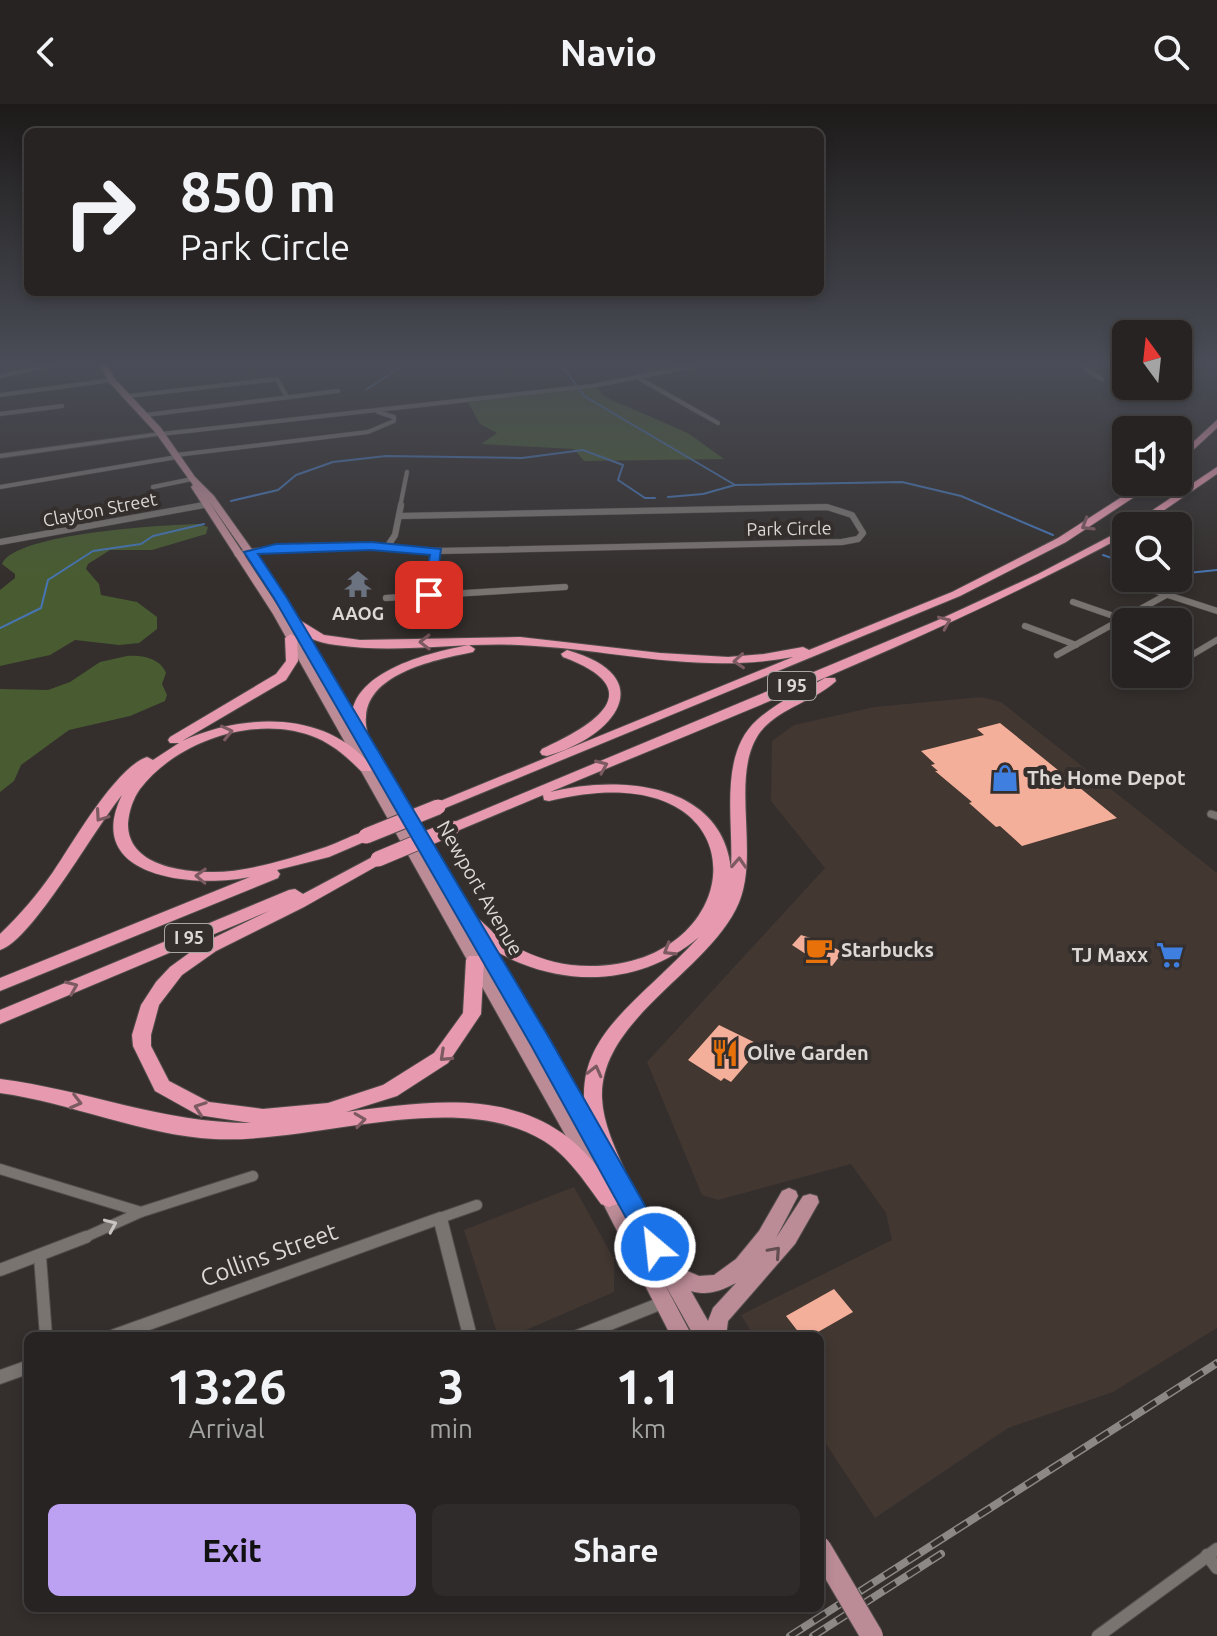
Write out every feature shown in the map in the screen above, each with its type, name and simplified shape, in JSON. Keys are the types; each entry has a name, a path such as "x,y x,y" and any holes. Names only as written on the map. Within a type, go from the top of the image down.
{"highway":[{"path":"1155,512 1217,470"},
{"name":"I 95","path":"0,985 870,632 1035,555 1131,496"},
{"name":"I 95","path":"0,1017 909,638 1019,588 1112,538"},
{"path":"294,622 312,635 341,643 522,641 705,663 779,656 870,632"},
{"path":"0,944 38,906 129,777 169,744 276,681 292,661 291,638"},
{"path":"616,1173 593,1108 591,1090 596,1066 610,1040 703,943 730,906 739,867 739,770 746,741 759,723 777,709 909,638"},
{"path":"361,736 359,710 370,689 400,669 444,654 495,647 543,649 585,660 608,677 615,701 598,725 466,795"},
{"path":"332,850 232,875 187,876 156,869 133,857 121,842 118,822 132,792 161,761 187,745 224,732 269,726 311,730 338,742 366,768"},
{"path":"469,920 497,945 527,961 563,970 613,970 650,961 685,940 710,909 723,876 723,850 712,828 689,808 659,795 628,789 592,788 486,814"},
{"path":"378,859 317,894 209,948 172,975 150,1006 142,1034 146,1063 158,1082 169,1093 193,1106 223,1115 245,1117 326,1109 389,1090 438,1062 463,1036 478,996 475,960"},
{"path":"0,1086 170,1125 228,1132 291,1130 442,1109 487,1111 522,1120 552,1136 578,1159 609,1198"}],"main road":[{"name":"Newport Avenue","path":"161,434 192,479 204,505 294,622 616,1173 703,1332"},
{"name":"Newport Avenue","path":"192,479 211,498 366,768 609,1198 680,1332"},
{"path":"668,1272 703,1285 727,1279 778,1222 789,1196"},
{"path":"716,1332 720,1315 788,1238 810,1202"},
{"path":"824,1555 872,1636"}],"street":[{"path":"0,456 157,434"},
{"path":"0,487 177,456 348,434"},
{"path":"387,547 395,535 407,472"},
{"path":"153,487 192,479"},
{"name":"Clayton Street","path":"0,542 204,505"},
{"name":"Park Circle","path":"243,553 276,548 387,547 437,551 842,542 858,539 863,533 852,515 827,507 399,516"},
{"path":"429,595 437,551"},
{"path":"386,598 565,587"},
{"path":"1157,592 1217,611"},
{"path":"1142,608 1166,595"},
{"path":"1073,602 1112,616"},
{"path":"1057,655 1112,625"},
{"path":"1025,626 1076,645"},
{"path":"1192,655 1217,640"},
{"path":"0,1169 141,1212"},
{"path":"0,1270 40,1257 141,1212 253,1176"},
{"name":"Collins Street","path":"125,1332 477,1205"},
{"path":"440,1218 469,1332"},
{"path":"40,1257 46,1332"},
{"path":"589,1332 663,1302"},
{"path":"0,1377 24,1368"},
{"path":"1098,1636 1212,1552 1217,1568"}],"shaded area":[{"path":"982,697 1001,702 1217,873 1217,1328 1113,1392 1008,1428 875,1518 824,1441 824,1332 752,1332 741,1315 892,1240 886,1213 851,1164 718,1200 702,1195 647,1062 825,868 771,801 772,741 794,725 874,707"},
{"path":"574,1187 614,1259 614,1292 521,1332 497,1332 464,1230"}],"green space":[{"path":"495,434 690,434 724,459 584,461 574,449 481,444"},
{"path":"198,524 208,527 206,534 152,550 110,550 88,564 86,569 99,584 101,595 137,602 157,617 157,629 139,643 119,645 75,640 50,655 0,666 0,590 15,578 15,574 2,564 13,553 60,538 154,526"},
{"path":"127,656 150,658 163,668 166,673 162,684 167,695 165,701 130,716 69,730 21,765 14,781 0,792 0,689 48,690 70,682 100,662"}],"building":[{"name":"The Home Depot","path":"1000,723 1117,818 1022,846 969,803 972,802 935,771 938,771 931,765 935,764 921,751 984,735 977,729"},
{"name":"Starbucks","path":"801,935 843,952 832,966 812,958 792,945"},
{"name":"Olive Garden","path":"719,1025 762,1046 731,1082 724,1078 721,1081 688,1060"},
{"path":"834,1289 853,1312 818,1332 798,1332 786,1316"}],"waterway":[{"path":"649,434 735,485"},
{"path":"231,501 278,490 296,475 333,462 386,456 522,458 583,450 623,465 618,480 645,498 655,498"},
{"path":"735,485 902,482 961,496 1053,535"},
{"path":"668,497 703,494 735,485"},
{"path":"0,628 41,608 48,580 93,551 141,544 153,536 204,524"},
{"path":"1103,555 1112,558"},
{"path":"1192,573 1217,570"}],"railway":[{"path":"790,1636 1217,1363"},
{"path":"813,1636 941,1554"}],"place":[{"name":"AAOG","path":"358,584"},
{"name":"The Home Depot","path":"1005,778"},
{"name":"Starbucks","path":"819,950"},
{"name":"TJ Maxx","path":"1170,955"},
{"name":"Olive Garden","path":"725,1053"}],"route":[{"path":"429,595 437,551 371,546 276,548 250,552 280,598 606,1155 655,1247"}]}
